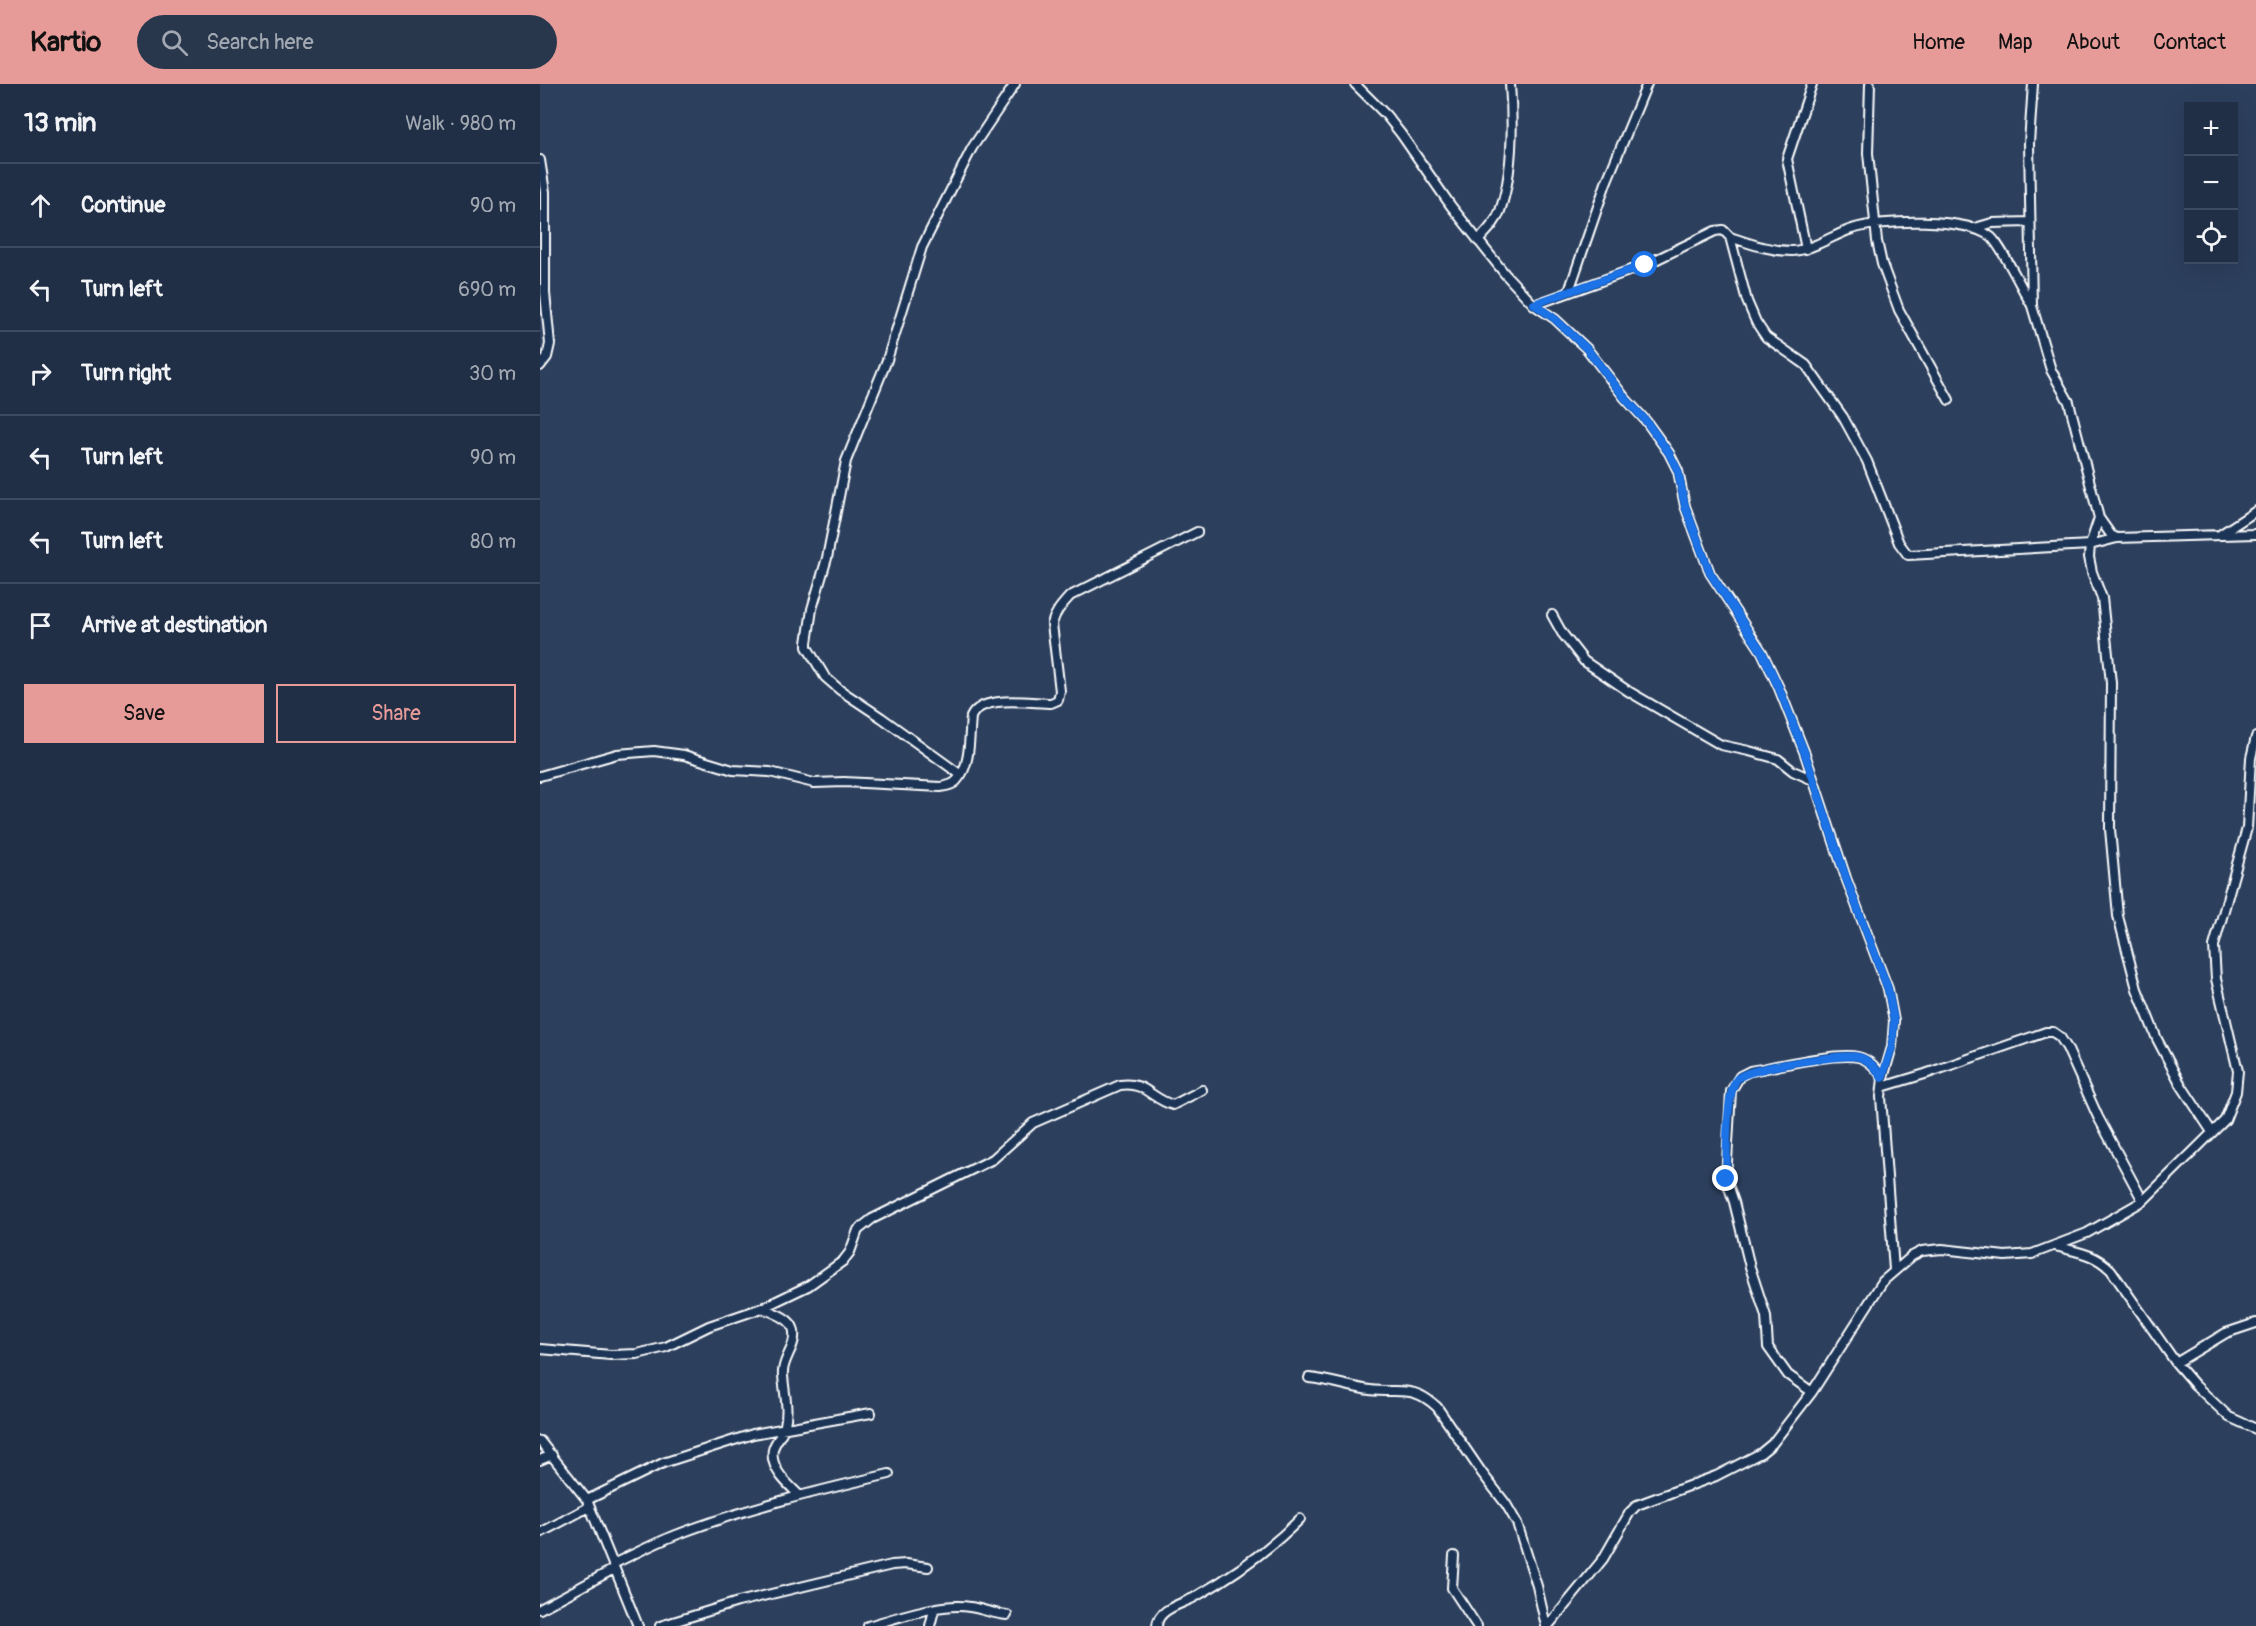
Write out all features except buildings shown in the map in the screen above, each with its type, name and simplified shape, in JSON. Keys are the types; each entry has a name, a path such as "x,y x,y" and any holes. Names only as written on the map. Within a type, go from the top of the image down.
{"street":[{"path":"961,775 825,677 807,647 808,629 827,558 846,461 887,360 922,247 972,148 1015,84"},
{"path":"1355,84 1386,115 1401,134 1450,206 1504,274 1534,304 1555,319 1587,349 1669,453 1678,471 1685,506 1710,573 1762,652 1779,688 1888,989 1894,1030 1892,1047 1882,1083 1894,1270"},
{"path":"1478,241 1500,212 1505,190 1511,150 1510,84"},
{"path":"1569,291 1606,183 1647,84"},
{"path":"1806,249 1787,159 1812,84"},
{"path":"1870,84 1868,153 1882,264 1899,310 1949,400"},
{"path":"2032,306 2028,143 2033,84"},
{"path":"540,160 545,192 545,292 550,344 547,357 540,366"},
{"path":"1975,228 1992,223 2029,222"},
{"path":"1534,304 1645,265 1715,231 1723,230 1730,237 1757,247 1774,250 1806,249 1839,233 1876,224 1955,223 1975,228 1993,238 2032,306 2051,370 2069,402 2099,518 2111,535 2118,538"},
{"path":"1730,237 1747,301 1756,322 1766,337 1806,365 1843,417 1867,461 1899,543 1908,555 2090,545 2118,538 2256,534"},
{"path":"2220,535 2256,511"},
{"path":"2099,518 2090,545 2089,557 2091,572 2102,598 2111,683 2110,829 2118,916 2137,988 2157,1039 2181,1085 2212,1132"},
{"path":"540,776 636,751 675,753 733,770 770,772 814,783 844,782 941,787 951,785 961,775 968,749 971,717 979,706 1002,702 1051,703 1058,700 1060,691 1052,624 1061,605 1070,596 1197,532"},
{"path":"1552,615 1562,633 1584,661 1629,691 1720,745 1778,759 1793,771 1813,780"},
{"path":"1547,1626 1608,1552 1633,1508 1641,1502 1716,1476 1761,1453 1784,1429 1812,1392 1883,1281 1912,1256 1930,1250 2005,1256 2032,1254 2087,1233 2143,1201 2225,1120 2235,1092 2238,1071 2216,979 2214,946 2247,828 2251,758 2256,738"},
{"path":"1882,1083 1925,1074 2046,1032 2053,1032 2060,1037 2067,1048 2098,1117 2143,1201"},
{"path":"1812,1392 1788,1376 1768,1347 1766,1316 1726,1179 1731,1091 1740,1076 1750,1071 1834,1058 1860,1057 1870,1063 1882,1083"},
{"path":"540,1349 611,1355 637,1354 666,1347 709,1326 762,1308 808,1286 843,1262 850,1252 858,1230 872,1219 993,1158 1033,1123 1120,1085 1139,1086 1173,1105 1202,1090"},
{"path":"2055,1246 2087,1254 2100,1260 2110,1270 2176,1363 2195,1385 2229,1417 2256,1429"},
{"path":"762,1308 784,1316 792,1327 794,1343 783,1368 787,1400 784,1429 776,1438 773,1448 774,1463 786,1482 799,1495"},
{"path":"2176,1363 2226,1333 2256,1323"},
{"path":"1310,1378 1373,1390 1399,1389 1428,1399 1437,1407 1517,1523 1547,1626"},
{"path":"540,1533 622,1481 671,1460 753,1434 871,1413"},
{"path":"540,1441 588,1503 638,1626"},
{"path":"540,1461 552,1455"},
{"path":"540,1609 675,1535 799,1495 889,1474"},
{"path":"1157,1626 1157,1620 1163,1612 1181,1605 1239,1572 1300,1519"},
{"path":"1454,1556 1452,1588 1477,1626"},
{"path":"660,1626 738,1602 892,1565 928,1567"},
{"path":"868,1626 918,1612 969,1607 1007,1616"},
{"path":"930,1626 934,1610"}],"route":[{"path":"1645,265 1534,304 1555,319 1587,349 1669,453 1678,471 1685,506 1710,573 1762,652 1779,688 1805,754 1836,842 1846,878 1888,989 1894,1021 1892,1047 1882,1078 1878,1070 1860,1057 1792,1064 1750,1071 1740,1076 1731,1091 1726,1179"}]}
